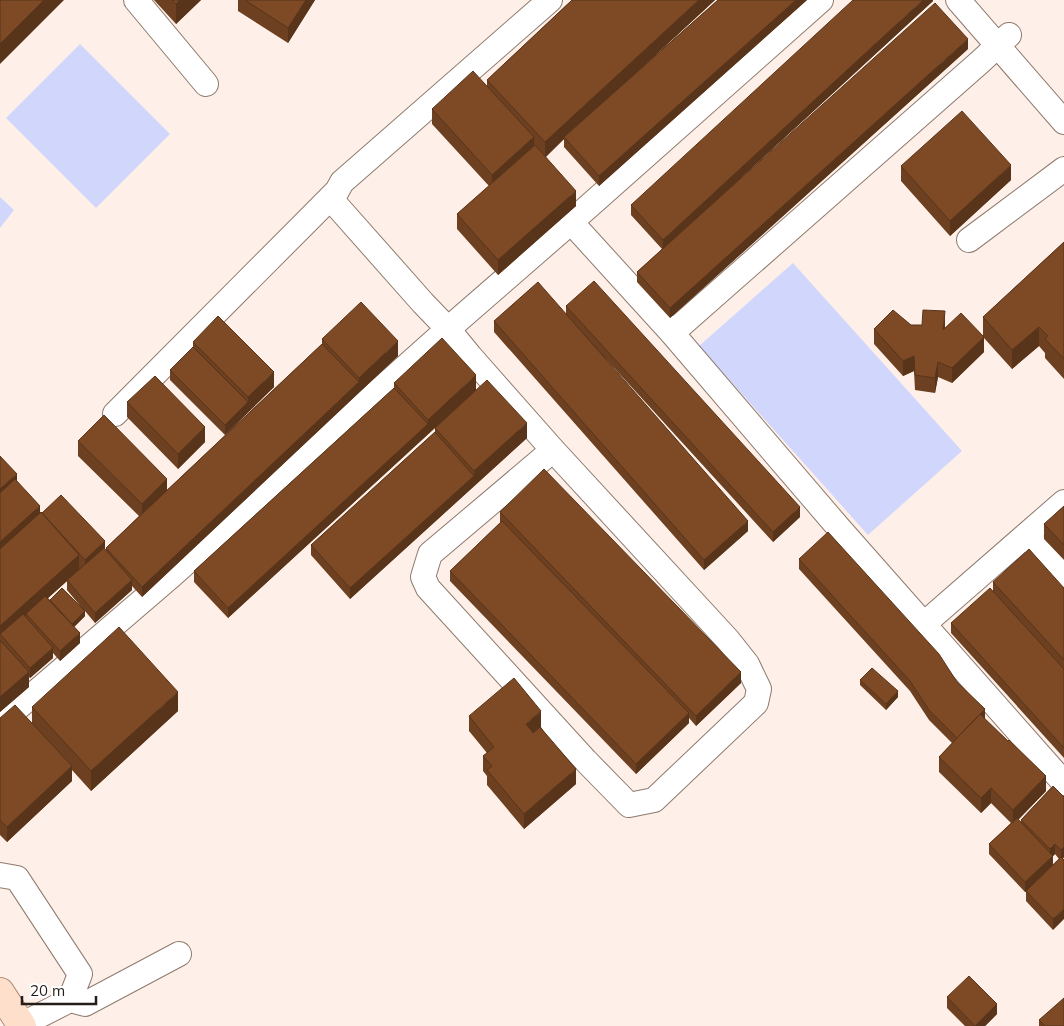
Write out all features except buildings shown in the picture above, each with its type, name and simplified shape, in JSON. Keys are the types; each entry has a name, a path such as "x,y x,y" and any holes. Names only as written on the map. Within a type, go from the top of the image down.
{"main road":[{"path":"0,992 21,1026"}],"street":[{"path":"136,0 206,84"},
{"path":"115,414 337,191 342,182 550,0"},
{"path":"0,723 170,577 821,0"},
{"path":"958,0 1064,98"},
{"path":"979,0 1003,40 1064,122"},
{"path":"672,334 1003,40"},
{"path":"969,240 1064,169"},
{"path":"330,198 422,303 448,329 553,450 728,640 747,664 759,689 756,703 654,800 629,805 586,761 428,588 423,577 430,554 553,450"},
{"path":"571,222 672,334 1064,783"},
{"path":"924,624 1064,502"},
{"path":"1026,535 1064,576"},
{"path":"0,875 17,878 80,974 70,1000 21,1026"},
{"path":"70,1000 85,1004 179,954"}],"shaded area":[{"path":"80,44 170,134 96,208 6,118"},
{"path":"0,197 14,210 0,228"},
{"path":"793,263 962,451 868,535 699,346"}]}
